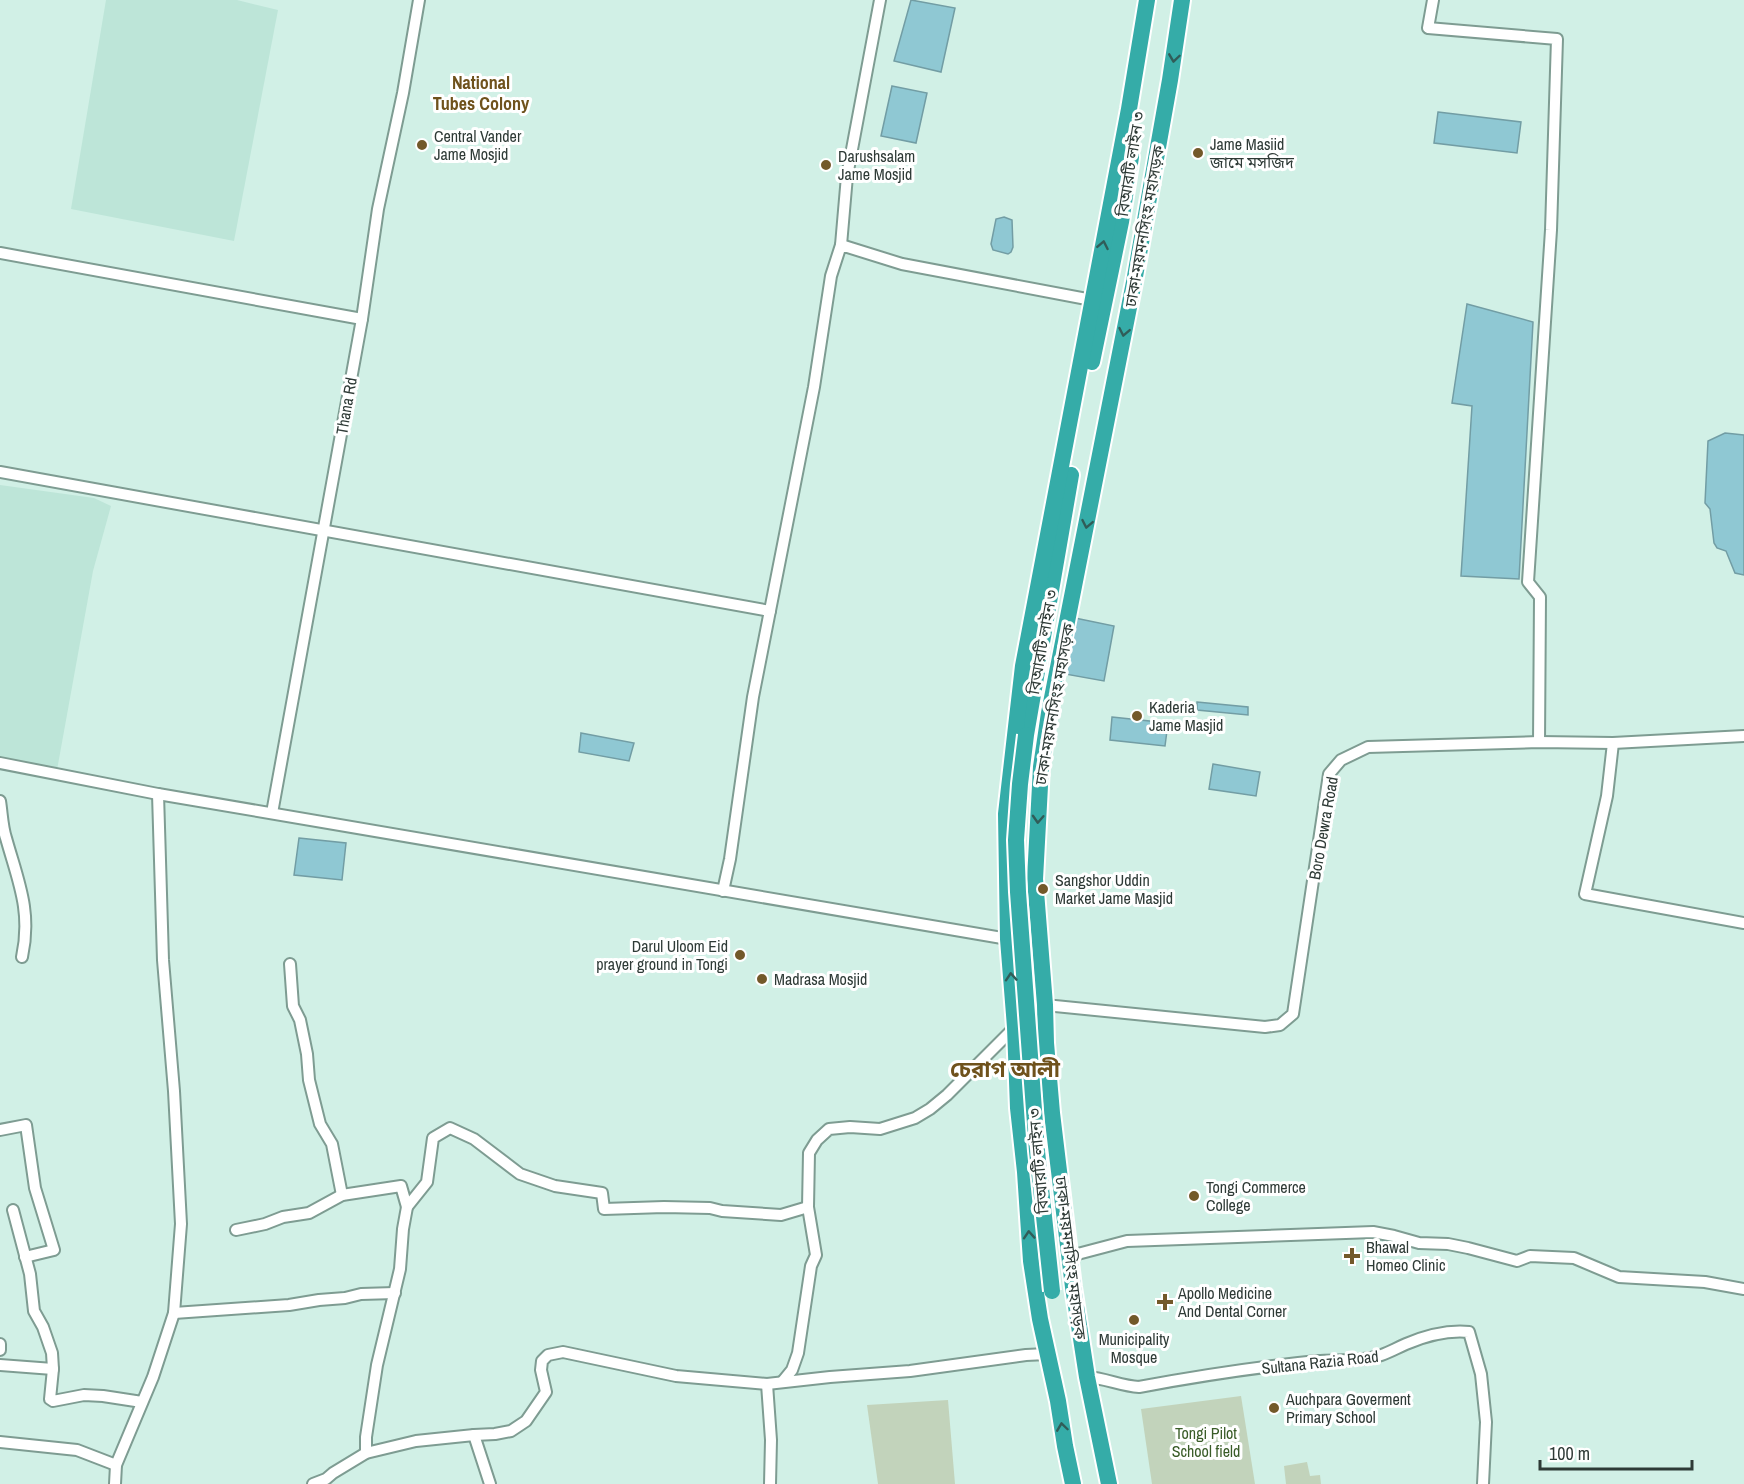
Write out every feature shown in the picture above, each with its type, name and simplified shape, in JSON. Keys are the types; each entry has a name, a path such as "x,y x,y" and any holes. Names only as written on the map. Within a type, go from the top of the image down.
{"highway":[{"name":"ঢাকা-ময়মনসিংহ মহাসড়ক","path":"1073,1484 1030,1262 1008,939 1006,814 1023,666 1129,109 1147,0"},
{"name":"বিআরটি লাইন ৩","path":"1052,1291 1037,1151 1018,892 1016,840 1020,784 1026,735 1079,426 1121,222 1156,0"},
{"name":"ঢাকা-ময়মনসিংহ মহাসড়ক","path":"1109,1484 1087,1377 1073,1287 1052,1113 1035,879 1041,767 1049,713 1134,282 1182,0"}],"street":[{"name":"Thana Rd","path":"272,813 362,319 378,209 403,93 419,0"},
{"path":"723,891 730,859 753,698 814,387 831,276 841,245 847,176 880,0"},
{"path":"1433,0 1428,28 1557,39 1551,230 1528,582 1540,597 1539,742"},
{"path":"841,245 902,264 1092,300"},
{"path":"0,253 362,319"},
{"path":"0,472 770,611"},
{"name":"Boro Dewra Road","path":"1045,1005 1265,1027 1280,1024 1293,1014 1329,774 1341,760 1368,747 1539,742 1613,743 1744,736"},
{"path":"1613,743 1606,796 1585,894 1744,923"},
{"path":"0,763 158,794 1008,939"},
{"path":"115,1484 116,1465 153,1377 174,1313 181,1224 174,1090 163,960 158,794"},
{"path":"0,801 5,835 19,879 26,920 26,938 22,957"},
{"path":"290,964 293,1006 300,1020 307,1054 309,1080 320,1124 332,1144 342,1195"},
{"path":"783,1381 792,1370 798,1353 811,1266 816,1255 808,1207 809,1153 817,1140 829,1129 850,1127 880,1129 915,1118 947,1095 1015,1028"},
{"path":"0,1130 26,1125 36,1188 54,1250 26,1257"},
{"path":"407,1206 427,1182 433,1138 450,1128 474,1139 520,1174 555,1186 602,1192 604,1209 710,1208 722,1211 781,1215 808,1207"},
{"path":"236,1230 265,1224 283,1217 309,1213 342,1195 401,1186 407,1206 400,1269 377,1365 366,1437 366,1454"},
{"path":"13,1210 30,1274 34,1311 51,1345 53,1369 51,1401 84,1395 142,1402"},
{"path":"1070,1256 1127,1241 1373,1232 1419,1243 1448,1244 1468,1248 1517,1261 1530,1256 1574,1258 1619,1277 1705,1282 1744,1289"},
{"path":"174,1313 289,1305 361,1294 395,1293"},
{"name":"Sultana Razia Road","path":"1087,1377 1139,1387 1213,1374 1318,1361 1364,1359 1388,1354 1406,1344 1424,1338 1459,1331 1469,1332 1481,1374 1486,1422 1483,1484"},
{"path":"0,1344 0,1350"},
{"path":"313,1484 327,1482 333,1473 366,1454 416,1441 511,1431 526,1421 546,1392 542,1361 548,1355 563,1352 676,1376 767,1384 910,1371 1047,1354"},
{"path":"0,1365 53,1369"},
{"path":"767,1384 771,1484"},
{"path":"474,1435 490,1484"},
{"path":"0,1442 76,1450 116,1465"}],"shaded area":[{"path":"106,0 237,0 278,10 234,241 71,209"},
{"path":"0,485 94,498 111,506 93,571 57,770 0,760"}],"green space":[{"name":"Tongi Pilot School field","path":"1241,1396 1255,1484 1152,1484 1141,1409"},
{"path":"948,1400 955,1484 878,1484 867,1405"},
{"path":"1307,1462 1310,1476 1320,1475 1321,1484 1286,1484 1284,1466"}],"water":[{"path":"911,0 955,8 941,72 894,61"},
{"path":"892,86 927,93 916,143 881,136"},
{"path":"1438,112 1521,122 1517,153 1434,143"},
{"path":"1004,217 1012,220 1013,247 1008,254 993,250 991,244 996,219"},
{"path":"1467,304 1533,322 1519,579 1461,576 1472,406 1452,403"},
{"path":"1725,433 1744,435 1744,575 1735,573 1726,551 1717,548 1714,543 1710,509 1705,503 1708,441"},
{"path":"1075,618 1114,626 1104,681 1065,674"},
{"path":"1197,702 1248,707 1248,715 1197,710"},
{"path":"1112,717 1168,723 1165,746 1110,740"},
{"path":"581,733 634,743 629,761 579,752"},
{"path":"1213,764 1260,772 1256,796 1209,789"},
{"path":"299,838 346,843 342,880 294,875"}],"place":[{"name":"Central Vander Jame Mosjid","path":"422,145"},
{"name":"Jame Masjid জামে মসজিদ","path":"1198,153"},
{"name":"Darushsalam Jame Mosjid","path":"826,165"},
{"name":"Kaderia Jame Masjid","path":"1137,716"},
{"name":"Sangshor Uddin Market Jame Masjid","path":"1043,889"},
{"name":"Darul Uloom Eid prayer ground in Tongi","path":"740,955"},
{"name":"Madrasa Mosjid","path":"762,979"},
{"name":"Tongi Commerce College","path":"1194,1196"},
{"name":"Bhawal Homeo Clinic","path":"1352,1256"},
{"name":"Apollo Medicine And Dental Corner","path":"1165,1302"},
{"name":"Municipality Mosque","path":"1134,1320"},
{"name":"Auchpara Goverment Primary School","path":"1274,1408"}],"district":[{"name":"National Tubes Colony","path":"481,92"},
{"name":"চেরাগ আলী","path":"1005,1069"}]}
